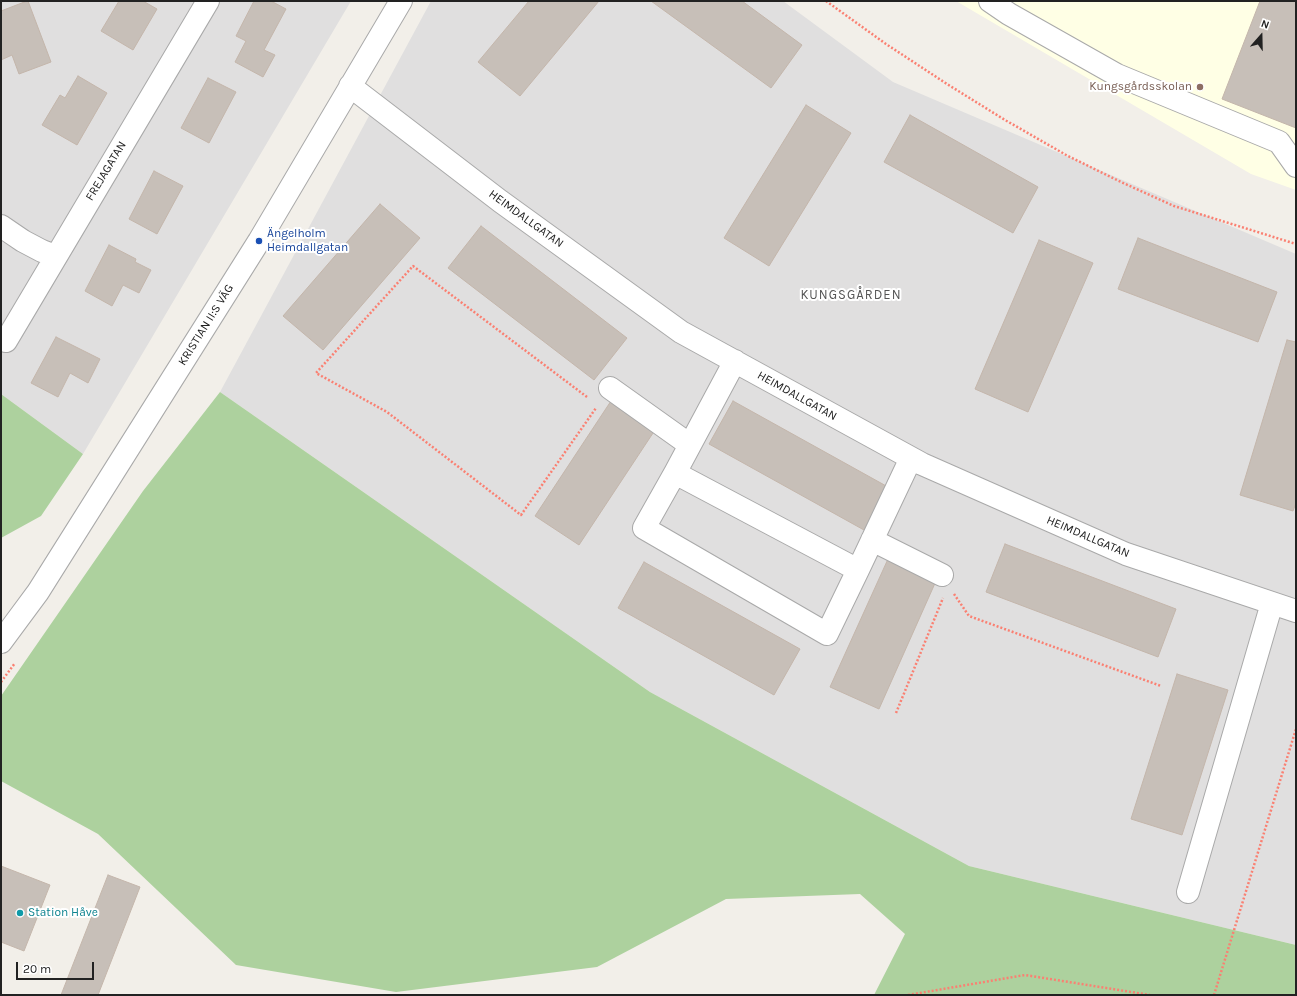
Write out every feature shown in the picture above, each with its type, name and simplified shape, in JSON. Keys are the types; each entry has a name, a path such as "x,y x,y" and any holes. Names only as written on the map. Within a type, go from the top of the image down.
{"street":[{"name":"FREJAGATAN","path":"6,341 55,256 208,1"},
{"name":"KRISTIAN II:S VÄG","path":"1,642 38,592 259,241 401,1"},
{"path":"990,1 1009,14 1117,75 1279,142 1296,166"},
{"name":"HEIMDALLGATAN","path":"350,86 500,201 681,332 735,362 911,458 1126,554 1296,611"},
{"path":"1,226 23,241 55,256"},
{"path":"735,362 676,473 644,528 827,634 911,458"},
{"path":"610,388 690,445"},
{"path":"676,473 858,570"},
{"path":"872,540 945,580"},
{"path":"1188,892 1272,603"}],"path":[{"path":"826,1 886,44 947,84 1005,120 1068,156 1174,206 1296,244"},
{"path":"597,405 412,266 316,373 387,412 521,515 610,388"},
{"path":"945,580 969,616 1161,686"},
{"path":"896,713 945,580"},
{"path":"1214,995 1296,729"},
{"path":"908,995 1026,975 1150,995"}],"shaded area":[{"path":"1,1 351,1 83,454 1,394"},
{"path":"431,1 783,1 893,82 1296,254 1296,945 969,866 650,692 220,392"},
{"name":"Kungsgårdsskolan","path":"956,1 1296,1 1296,190 1251,174"}],"green space":[{"path":"220,392 650,692 969,866 1296,945 1296,995 874,995 905,934 860,894 726,899 597,967 396,992 236,965 98,834 1,781 1,696 143,491"},
{"path":"1,394 83,454 41,516 1,538"}],"building":[{"path":"27,1 51,62 19,74 12,55 1,60 1,11"},
{"path":"119,1 143,1 157,9 133,50 101,31"},
{"path":"254,1 271,1 286,9 264,50 275,55 263,77 235,62 246,41 236,36"},
{"path":"529,1 599,1 520,96 478,62"},
{"path":"651,1 742,1 802,45 771,88"},
{"path":"1260,1 1296,1 1296,128 1222,99"},
{"path":"78,76 107,93 77,145 42,125 60,95 65,98"},
{"path":"208,78 236,92 209,143 181,128"},
{"path":"806,105 851,133 769,266 724,238"},
{"path":"910,115 1038,187 1013,233 884,162"},
{"path":"154,171 183,186 157,234 129,219"},
{"path":"380,204 420,238 323,350 283,316"},
{"path":"481,226 627,338 594,380 448,268"},
{"path":"1138,238 1277,292 1258,342 1118,289"},
{"path":"1039,240 1093,263 1028,412 975,389"},
{"path":"109,245 136,259 135,262 151,270 139,293 123,285 112,306 85,291"},
{"path":"56,337 100,359 88,383 70,373 58,397 31,383"},
{"path":"1287,340 1296,342 1296,503 1293,511 1240,495"},
{"path":"611,401 655,430 579,545 535,516"},
{"path":"733,401 888,487 864,530 709,444"},
{"path":"1005,544 1176,609 1158,657 986,592"},
{"path":"888,559 936,581 879,709 830,687"},
{"path":"644,562 800,649 774,695 618,608"},
{"path":"1177,674 1228,690 1182,835 1131,819"},
{"name":"Station Håve","path":"1,866 50,885 24,951 1,942"},
{"path":"108,875 140,887 98,995 61,995"}],"place":[{"name":"Kungsgårdsskolan","path":"1200,87"},
{"name":"Ängelholm Heimdallgatan","path":"259,241"},
{"name":"Station Håve","path":"20,913"}],"district":[{"name":"KUNGSGÅRDEN","path":"851,295"}]}
